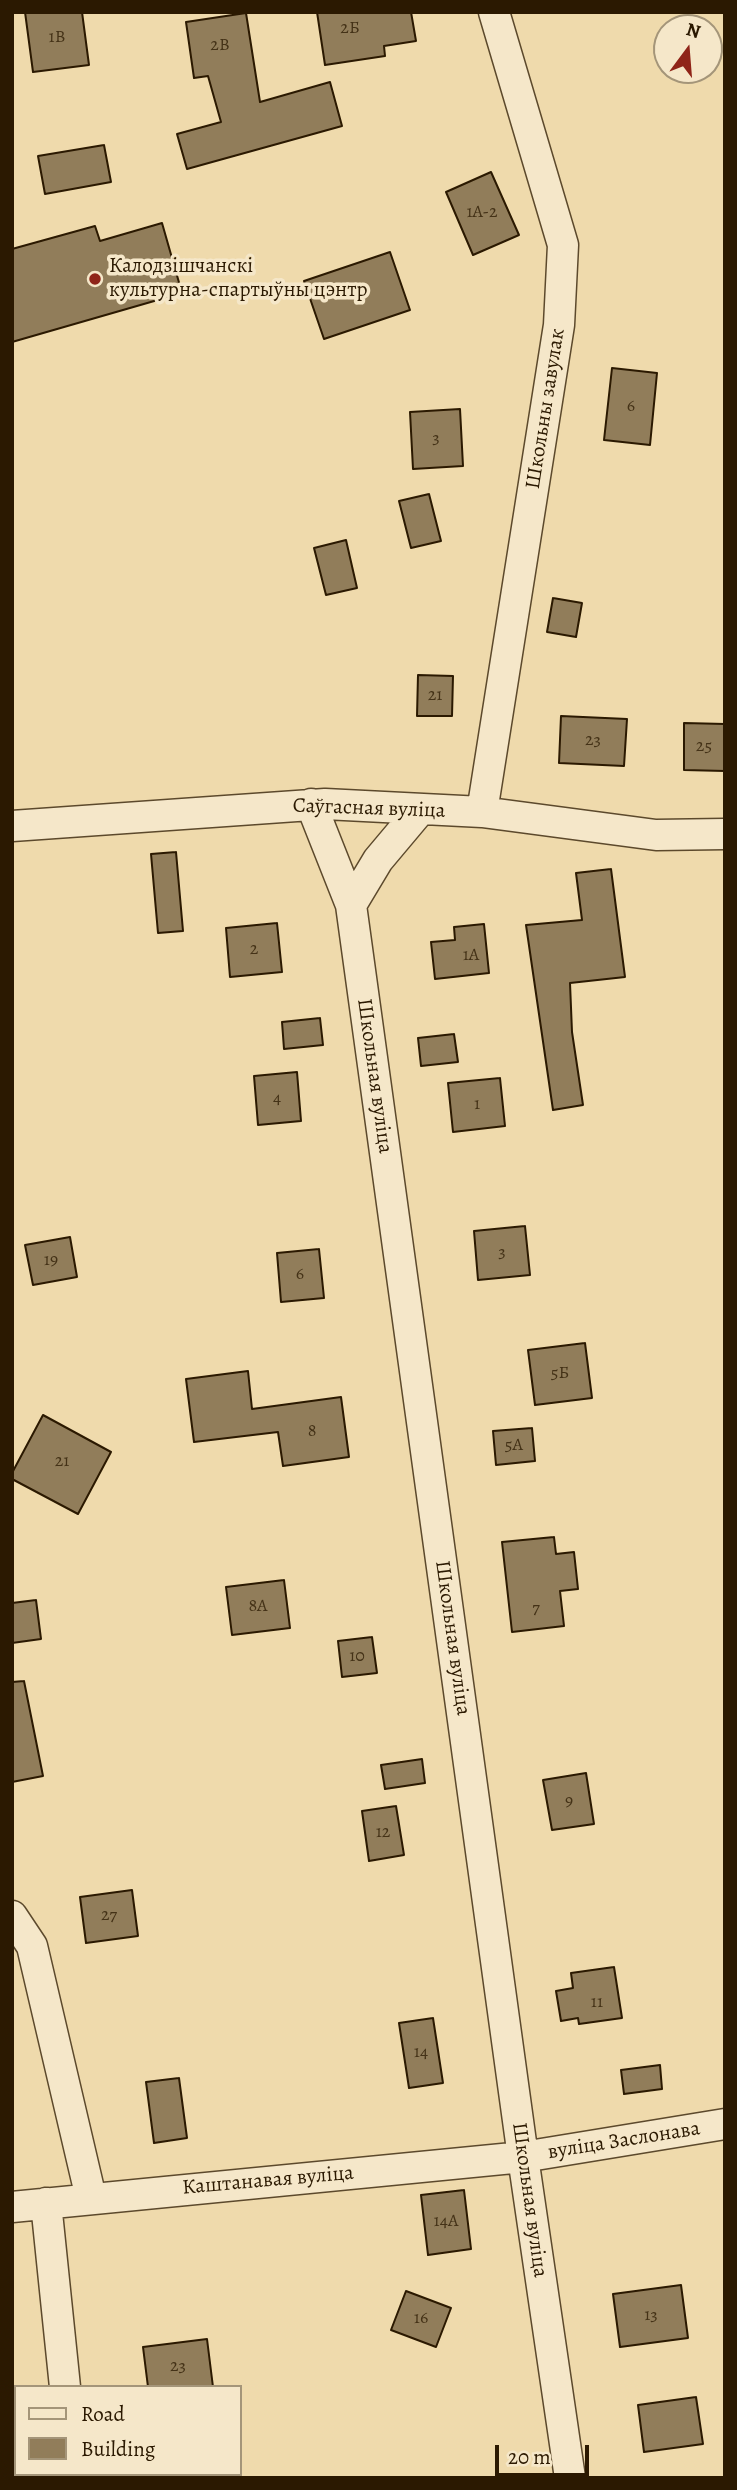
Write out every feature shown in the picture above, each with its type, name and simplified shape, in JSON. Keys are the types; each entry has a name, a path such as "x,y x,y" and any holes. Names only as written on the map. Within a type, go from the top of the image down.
{"street":[{"name":"Школьны завулак","path":"482,813 559,325 563,245 494,12"},
{"name":"Саўгасная вуліца","path":"12,826 311,804 482,813 656,835 725,834"},
{"name":"Школьная вуліца","path":"311,804 351,905 569,2478"},
{"path":"351,905 378,860 420,810"},
{"path":"12,1916 32,1946 91,2198"},
{"name":"вуліца Заслонава","path":"523,2157 725,2124"},
{"name":"Каштанавая вуліца","path":"12,2207 523,2157"},
{"path":"46,2203 65,2385"}],"building":[{"path":"25,12 82,12 89,65 33,72"},
{"path":"317,12 411,12 416,41 384,46 385,56 325,65"},
{"path":"246,13 260,102 330,82 342,126 187,169 177,134 221,122 208,76 194,78 186,22"},
{"path":"104,145 111,182 45,194 38,156"},
{"path":"491,172 519,235 473,255 446,192"},
{"name":"Калодзішчанскі культурна-спартыўны цэнтр","path":"162,223 182,293 12,342 12,249 95,226 100,241"},
{"path":"390,252 410,310 324,339 304,281"},
{"path":"612,368 657,373 650,445 604,440"},
{"path":"460,409 463,466 413,469 410,412"},
{"path":"429,494 441,541 411,548 399,501"},
{"path":"346,540 357,588 326,595 314,548"},
{"path":"553,598 582,603 576,637 547,632"},
{"path":"418,675 453,676 452,716 417,716"},
{"path":"561,716 627,719 624,766 559,763"},
{"path":"684,723 725,724 725,771 684,770"},
{"path":"176,852 183,931 158,933 151,854"},
{"path":"611,869 625,977 570,983 572,1032 583,1105 553,1110 526,925 582,920 576,873"},
{"path":"277,923 282,972 230,977 226,928"},
{"path":"484,924 489,973 435,979 431,942 455,940 454,927"},
{"path":"320,1018 323,1045 284,1049 282,1022"},
{"path":"454,1034 458,1062 421,1066 418,1038"},
{"path":"297,1072 301,1121 258,1125 254,1076"},
{"path":"500,1078 505,1126 453,1132 448,1083"},
{"path":"525,1226 530,1275 478,1280 474,1231"},
{"path":"70,1237 77,1277 33,1285 25,1245"},
{"path":"319,1249 324,1298 281,1302 277,1253"},
{"path":"585,1343 592,1398 535,1405 528,1350"},
{"path":"248,1371 252,1409 341,1397 349,1457 283,1466 278,1432 194,1442 186,1379"},
{"path":"43,1415 111,1452 78,1514 12,1479 12,1473"},
{"path":"532,1428 535,1461 496,1465 493,1431"},
{"path":"554,1537 556,1554 574,1552 578,1589 560,1591 564,1626 512,1632 502,1542"},
{"path":"284,1580 290,1628 232,1635 226,1587"},
{"path":"36,1600 41,1639 12,1643 12,1603"},
{"path":"372,1637 377,1673 342,1677 338,1641"},
{"path":"24,1681 43,1776 12,1782 12,1682"},
{"path":"422,1759 425,1783 385,1789 381,1765"},
{"path":"586,1773 594,1824 552,1830 543,1780"},
{"path":"396,1806 404,1855 369,1861 362,1811"},
{"path":"132,1890 138,1936 86,1943 80,1897"},
{"path":"614,1967 622,2018 579,2024 578,2018 561,2021 556,1991 573,1988 571,1973"},
{"path":"433,2018 443,2083 409,2088 399,2023"},
{"path":"660,2065 662,2089 624,2094 621,2070"},
{"path":"179,2078 187,2138 154,2143 146,2082"},
{"path":"464,2190 471,2249 428,2255 421,2195"},
{"path":"681,2285 688,2338 620,2347 613,2294"},
{"path":"406,2291 451,2308 436,2347 391,2330"},
{"path":"207,2339 213,2385 148,2385 143,2347"},
{"path":"696,2397 703,2444 644,2452 638,2405"}],"place":[{"name":"Калодзішчанскі культурна-спартыўны цэнтр","path":"95,279"}]}
